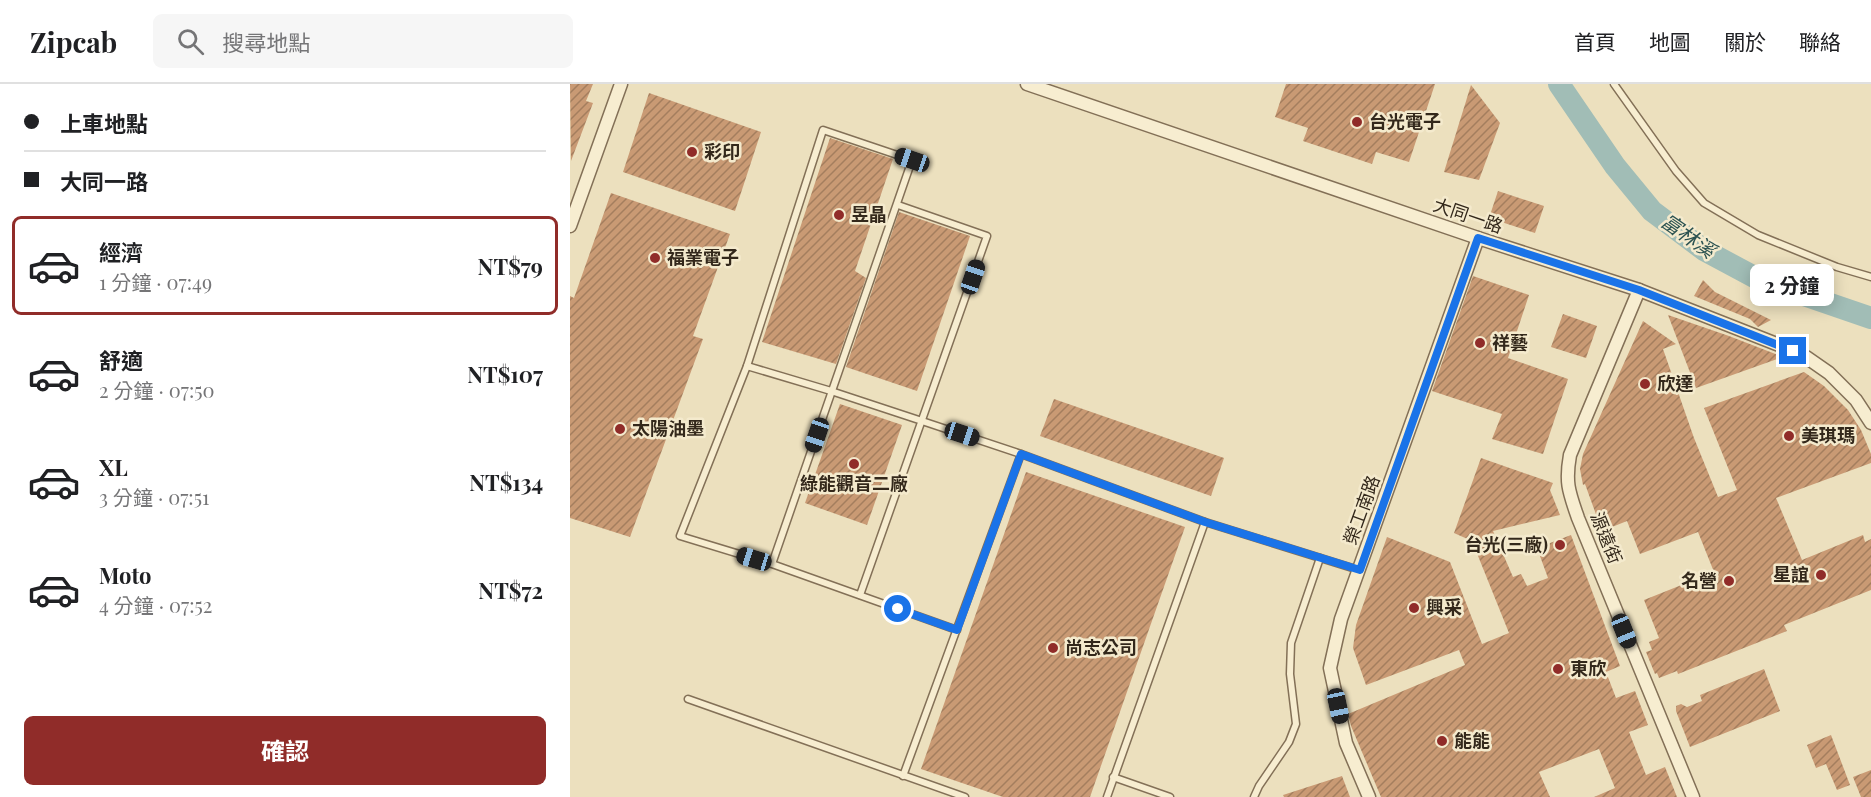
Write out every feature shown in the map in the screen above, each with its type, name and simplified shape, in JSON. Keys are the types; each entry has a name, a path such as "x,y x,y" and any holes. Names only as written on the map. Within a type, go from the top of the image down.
{"street":[{"path":"570,226 621,84"},
{"name":"大同一路","path":"1027,84 1478,238 1639,290 1806,357 1829,373 1856,400 1871,423"},
{"name":"榮工南路","path":"1369,797 1346,743 1330,668 1341,619 1478,238"},
{"name":"源遠街","path":"1639,290 1570,455 1566,475 1569,494 1578,518 1694,797"}],"lane":[{"path":"1614,84 1676,171 1704,203 1758,235 1837,267 1871,277"},
{"path":"772,564 912,160 823,130 747,366 680,536 772,564 957,630"},
{"path":"860,596 987,236 898,205"},
{"path":"747,366 831,391 1021,454 1205,522 1360,570"},
{"path":"903,776 1021,454"},
{"path":"1107,797 1205,522"},
{"path":"1254,797 1288,742 1296,724 1290,674 1291,643 1320,558"},
{"path":"688,699 965,797"},
{"path":"1113,777 1170,797"}],"building":[{"path":"570,84 593,84 586,101 593,103 571,161"},
{"name":"台光電子","path":"1286,84 1435,84 1409,162 1376,152 1372,164 1303,141 1308,128 1275,117"},
{"path":"1471,85 1500,123 1479,180 1444,172"},
{"name":"彩印","path":"649,93 761,132 735,211 623,172"},
{"name":"昱晶","path":"830,138 893,159 855,271 866,278 836,364 762,342"},
{"path":"1498,191 1544,206 1535,233 1489,218"},
{"name":"太陽油墨","path":"611,193 730,234 693,336 703,339 630,537 570,518 570,296 574,298"},
{"path":"899,212 970,236 917,391 846,367"},
{"path":"1473,276 1529,295 1508,358 1568,379 1543,454 1492,439 1502,414 1432,391"},
{"path":"1703,280 1715,292 1771,320 1758,327 1750,319 1694,296"},
{"path":"1563,314 1597,326 1586,358 1551,347"},
{"path":"1668,315 1729,336 1783,357 1696,388"},
{"path":"1643,321 1676,344 1663,349 1694,438 1718,497 1737,490 1704,408 1804,372 1824,386 1848,410 1861,430 1871,454 1871,463 1776,498 1802,560 1863,535 1865,542 1871,539 1871,590 1784,625 1787,631 1678,674 1677,671 1659,678 1646,652 1652,650 1649,642 1659,638 1644,600 1714,572 1698,532 1640,554 1627,521 1602,531 1585,484 1583,485 1580,469 1583,454"},
{"path":"1054,399 1224,458 1211,496 1040,436"},
{"name":"綠能觀音二廠","path":"840,404 902,425 867,525 805,503"},
{"path":"1481,458 1553,483 1550,490 1560,515 1493,531 1513,577 1521,574 1527,586 1548,578 1537,548 1571,535 1620,666 1606,672 1616,698 1635,691 1648,725 1629,732 1646,775 1665,767 1677,797 1594,797 1615,788 1599,749 1539,772 1550,797 1381,797 1348,714 1465,665 1459,650 1366,685 1353,648 1356,625 1387,537 1450,562 1482,644 1509,633 1472,541 1454,533"},
{"name":"尚志公司","path":"1026,472 1185,527 1090,797 1003,797 921,769"},
{"path":"1764,669 1780,711 1690,747 1676,706 1681,704 1687,707 1702,701 1700,695"},
{"path":"1831,735 1850,785 1837,790 1826,764 1816,768 1807,745"},
{"path":"1871,770 1871,797 1861,797 1853,777"},
{"path":"1342,776 1350,797 1284,797 1283,795"}],"waterway":[{"name":"富林溪","path":"1559,84 1615,166 1652,211 1704,250 1760,280 1871,318"}],"place":[{"name":"台光電子","path":"1357,122"},
{"name":"彩印","path":"692,152"},
{"name":"昱晶","path":"839,215"},
{"name":"福業電子","path":"655,258"},
{"name":"祥藝","path":"1480,343"},
{"name":"欣達","path":"1645,384"},
{"name":"太陽油墨","path":"620,429"},
{"name":"美琪瑪","path":"1789,436"},
{"name":"綠能觀音二廠","path":"854,464"},
{"name":"台光(三廠)","path":"1560,545"},
{"name":"星誼","path":"1821,575"},
{"name":"名營","path":"1729,581"},
{"name":"興采","path":"1414,608"},
{"name":"尚志公司","path":"1053,648"},
{"name":"東欣","path":"1558,669"},
{"name":"能能","path":"1442,741"}],"route":[{"path":"898,609 957,630 1021,454 1205,522 1360,570 1478,238 1639,290 1793,351"}]}
